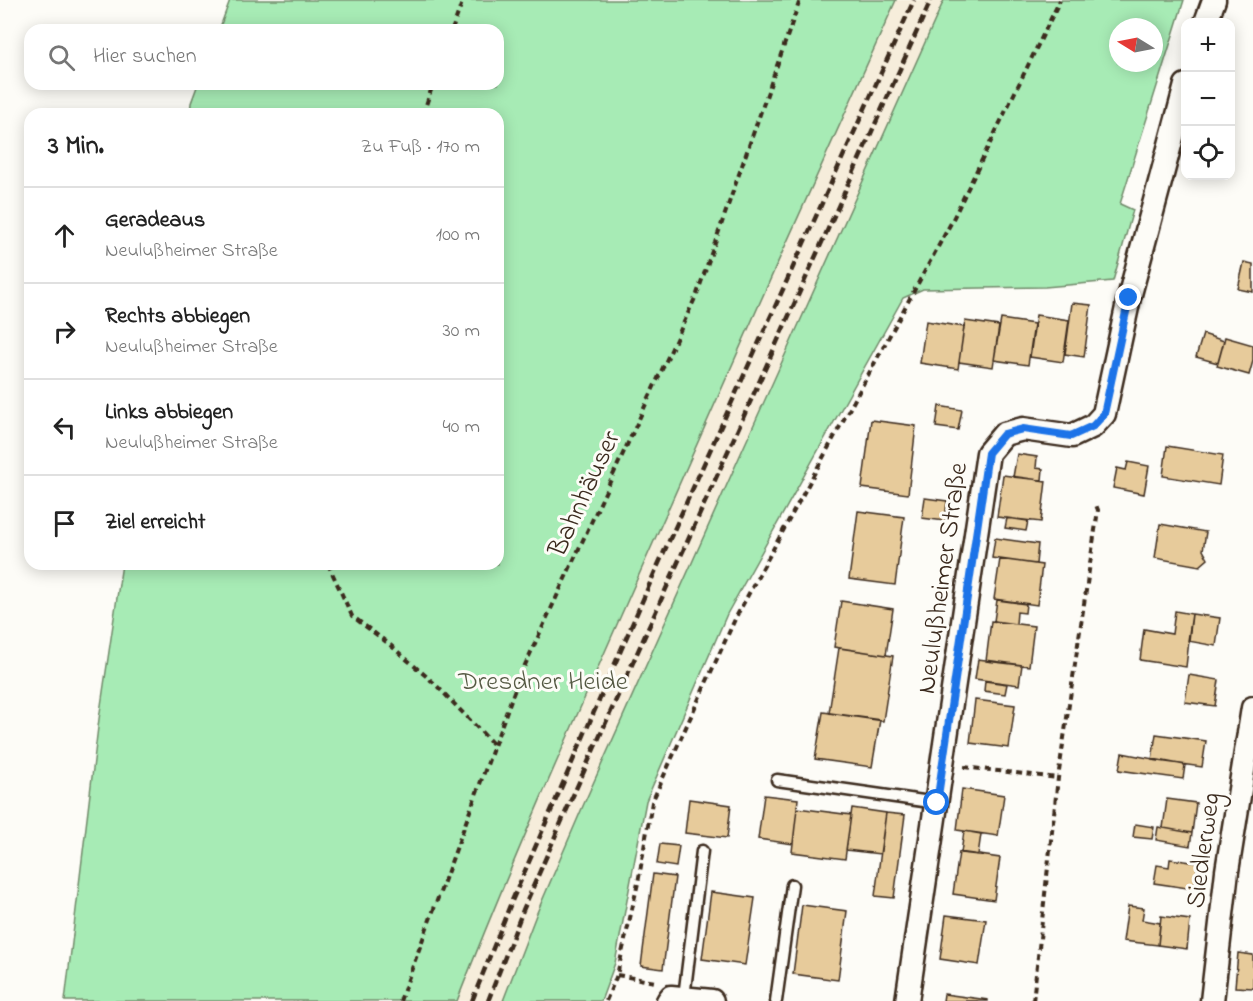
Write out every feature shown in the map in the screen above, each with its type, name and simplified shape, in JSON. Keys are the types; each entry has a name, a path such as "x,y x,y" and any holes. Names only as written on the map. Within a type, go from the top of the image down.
{"street":[{"path":"1207,18 1214,0"},
{"name":"Neulußheimer Straße","path":"907,1001 988,453 1004,434 1023,429 1071,436 1093,426 1104,414 1129,298 1181,100"},
{"name":"Siedlerweg","path":"1212,1001 1227,872 1253,708"},
{"path":"674,998 712,1001"}],"lane":[{"path":"777,780 937,803"},
{"path":"674,998 702,851"},
{"path":"776,1001 792,885"}],"path":[{"path":"454,24 463,0"},
{"name":"Bahnhäuser","path":"400,1001 519,678 697,294 800,0"},
{"path":"606,1001 617,975 638,883 652,802 736,617 951,224 1060,0"},
{"path":"425,108 432,90"},
{"path":"1033,1001 1058,778 1098,510 1096,505"},
{"path":"331,570 352,616 434,682 495,745"},
{"path":"942,765 1058,778"}],"shaded area":[{"path":"896,0 944,0 583,806 536,915 503,1001 457,1001 545,788 766,286"}],"green space":[{"name":"Dresdner Heide","path":"230,0 896,0 568,735 457,1001 65,1001 99,719 121,570 504,570 504,108 191,108 196,90 504,90 504,24 221,24"},
{"path":"944,0 1184,0 1163,67 1163,18 1109,18 1109,72 1161,72 1120,204 1133,210 1113,281 1045,287 923,289 903,298 727,614 646,801 615,963 601,1001 503,1001 536,915"}],"building":[{"path":"1244,262 1253,264 1253,292 1238,289"},
{"path":"1072,303 1091,305 1084,357 1065,354"},
{"path":"1036,315 1069,320 1063,362 1030,357"},
{"path":"1001,319 1034,324 1028,365 994,360"},
{"path":"926,321 964,327 958,369 920,363"},
{"path":"965,321 999,326 993,367 959,362"},
{"path":"1203,334 1224,341 1218,363 1196,357"},
{"path":"1225,337 1253,345 1253,361 1249,375 1217,366"},
{"path":"939,406 962,410 958,430 936,427"},
{"path":"871,420 916,426 908,494 862,488"},
{"path":"1167,446 1223,455 1219,485 1163,476"},
{"path":"1017,454 1037,457 1036,468 1043,469 1042,480 1013,477"},
{"path":"1128,462 1149,466 1144,494 1113,488 1117,468 1126,470"},
{"path":"1003,475 1046,481 1041,522 997,517"},
{"path":"925,498 947,501 945,521 922,518"},
{"path":"858,511 904,517 895,585 849,579"},
{"path":"1007,518 1028,521 1026,531 1005,528"},
{"path":"1160,524 1206,532 1203,550 1208,559 1200,566 1155,558"},
{"path":"995,538 1038,544 1036,564 992,558"},
{"path":"1000,559 1042,565 1037,605 994,599"},
{"path":"997,600 1026,604 1025,613 1017,612 1016,624 994,621"},
{"path":"841,601 893,609 886,655 834,647"},
{"path":"1175,611 1192,614 1186,667 1140,660 1144,629 1172,634"},
{"path":"1192,614 1220,618 1216,646 1188,641"},
{"path":"991,621 1034,626 1029,666 986,661"},
{"path":"839,648 893,656 883,721 829,713"},
{"path":"978,659 1022,665 1019,685 975,679"},
{"path":"1189,675 1219,680 1215,706 1185,702"},
{"path":"985,681 1007,684 1005,694 984,691"},
{"path":"975,700 1015,705 1009,748 970,743"},
{"path":"823,712 880,720 872,767 815,759"},
{"path":"1156,734 1206,741 1202,767 1152,760"},
{"path":"1122,753 1185,765 1183,779 1119,770"},
{"path":"962,789 1004,795 998,836 957,830"},
{"path":"764,795 798,799 793,844 758,839"},
{"path":"689,799 731,805 727,838 685,833"},
{"path":"1167,799 1196,803 1192,833 1163,828"},
{"path":"797,808 851,815 845,859 792,852"},
{"path":"852,808 886,813 880,854 846,850"},
{"path":"886,813 905,815 894,898 875,896"},
{"path":"1135,824 1154,827 1152,839 1133,837"},
{"path":"1158,827 1192,833 1190,846 1156,840"},
{"path":"964,831 981,834 978,855 961,853"},
{"path":"660,844 679,846 676,867 657,864"},
{"path":"959,852 1000,858 994,900 953,894"},
{"path":"1170,859 1198,863 1194,889 1154,883 1157,865 1169,867"},
{"path":"653,874 675,877 663,969 641,966"},
{"path":"711,892 755,898 745,965 702,959"},
{"path":"802,905 847,911 838,980 793,974"},
{"path":"1128,906 1144,908 1142,920 1160,923 1158,945 1123,941"},
{"path":"946,915 986,920 979,965 940,959"},
{"path":"1161,916 1190,920 1187,949 1158,945"},
{"path":"1238,953 1253,955 1253,988 1235,987"},
{"path":"944,994 988,1000 988,1001 943,1001"}],"railway":[{"path":"472,1001 511,903 654,574 914,0"},
{"path":"488,1001 523,910 571,800 931,0"}],"route":[{"path":"937,803 988,453 1004,434 1023,429 1071,436 1093,426 1104,414 1129,298"}]}
